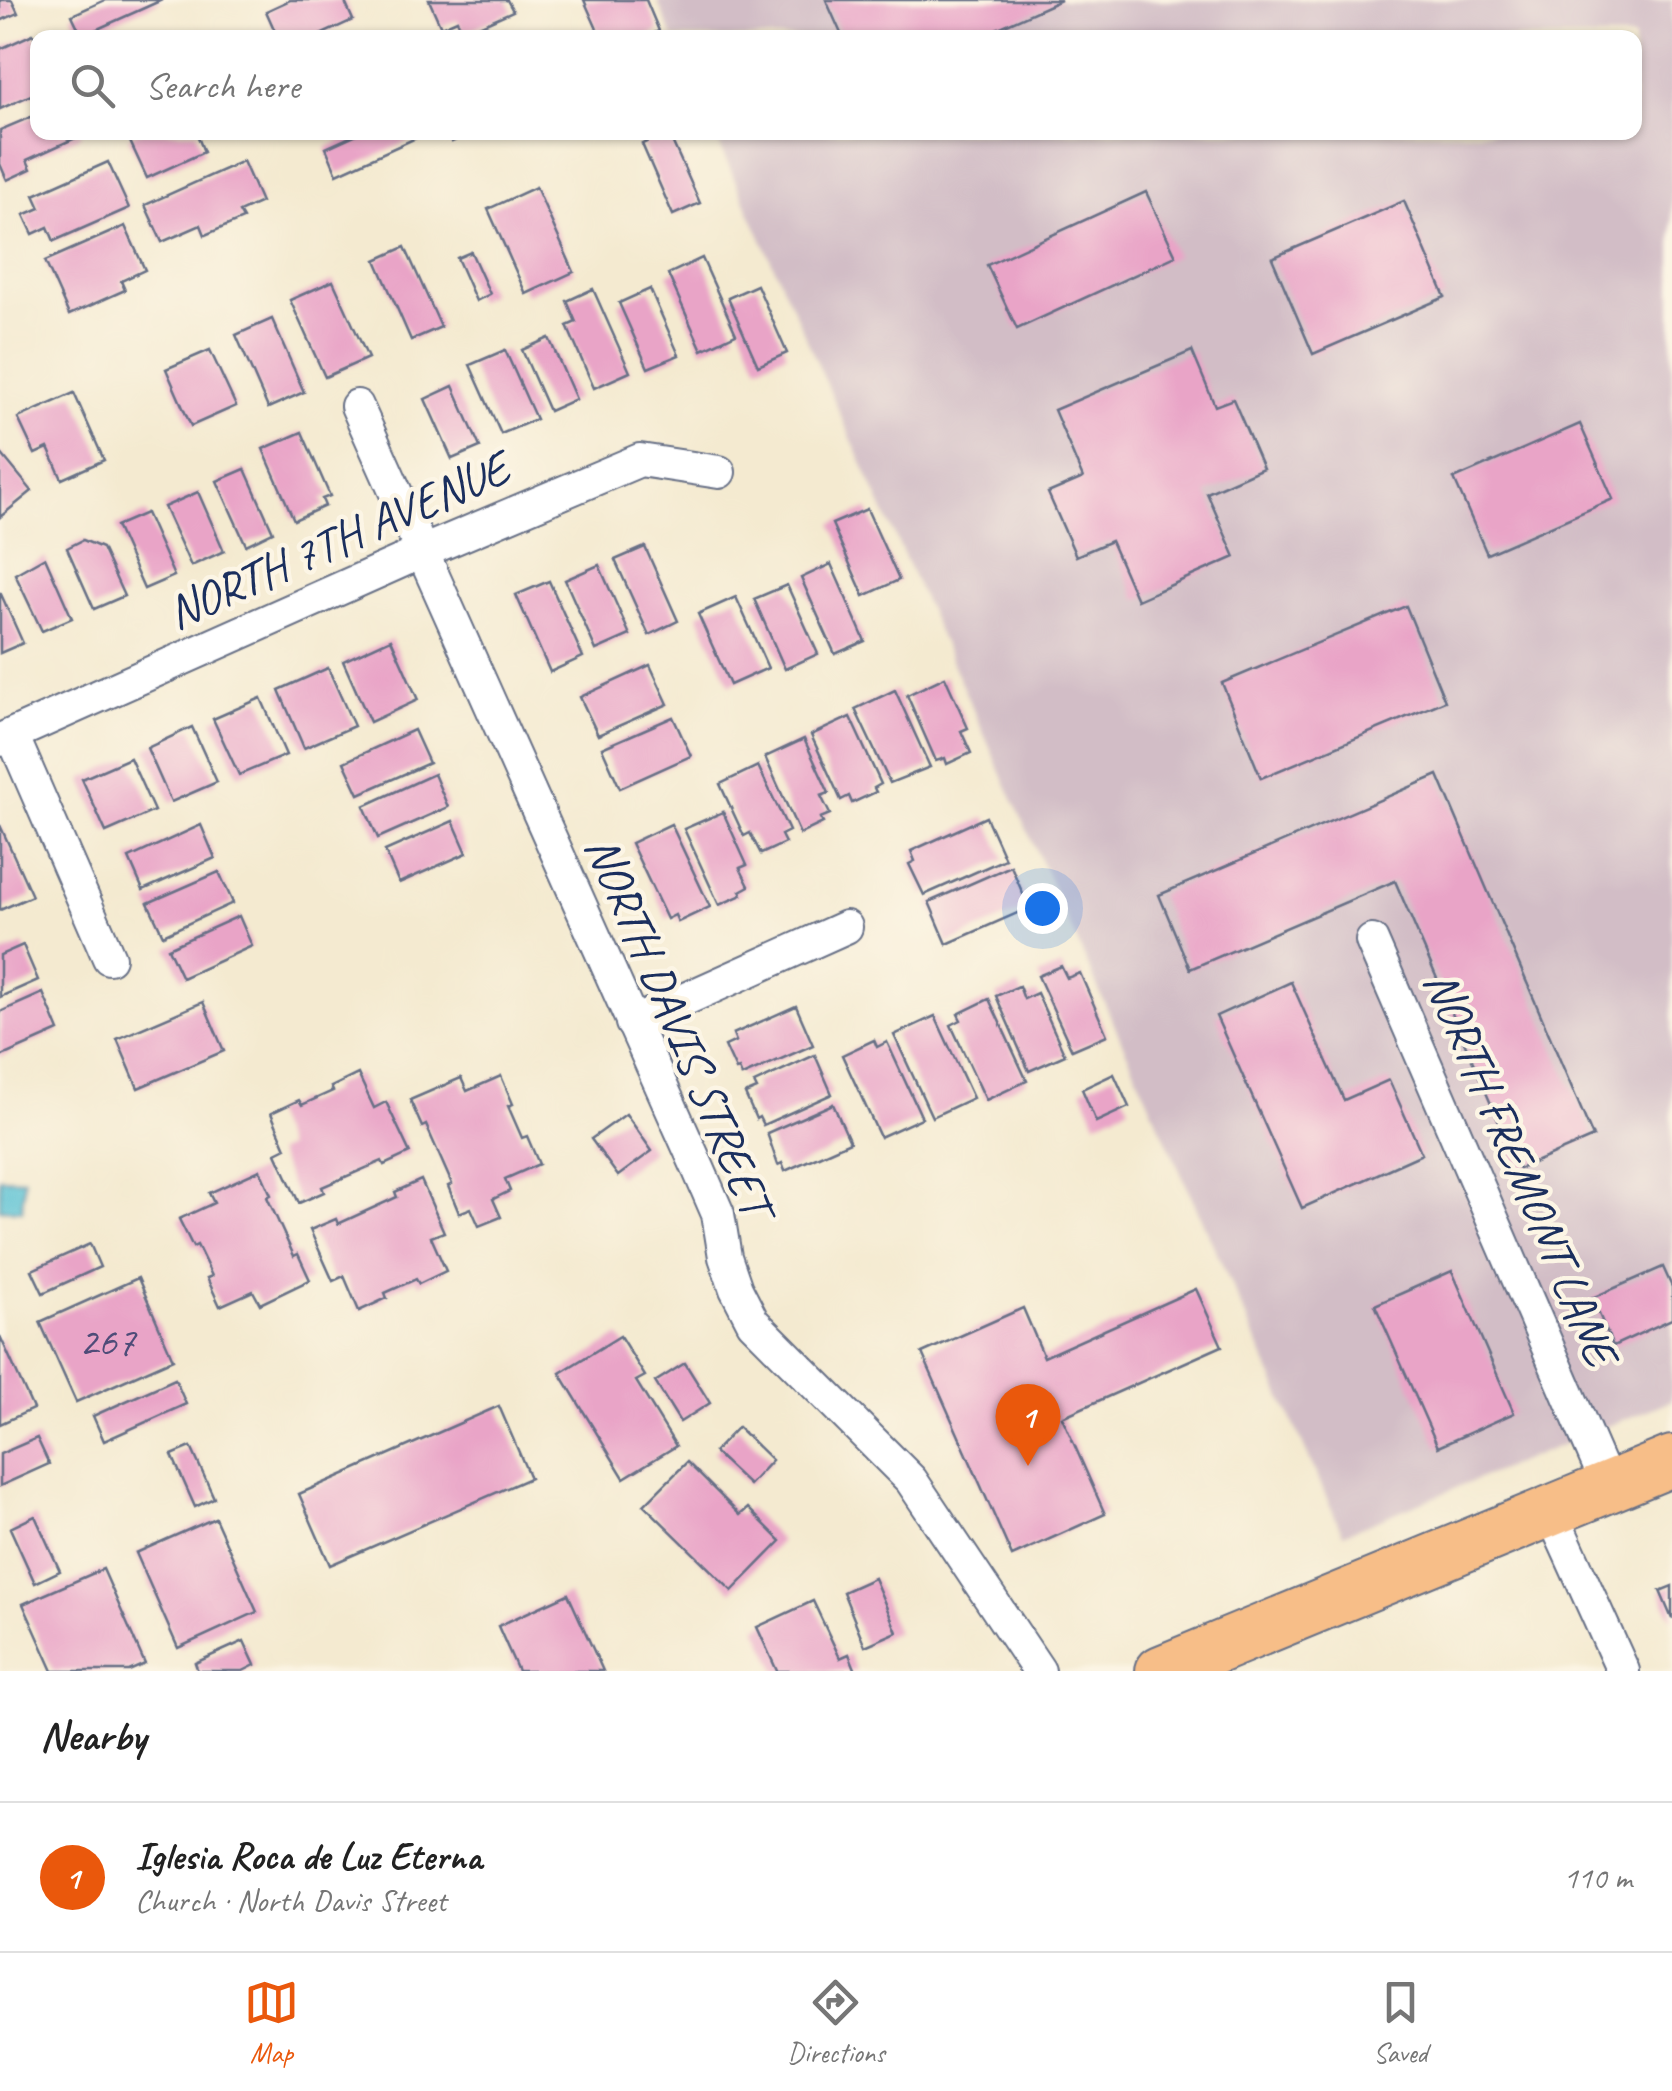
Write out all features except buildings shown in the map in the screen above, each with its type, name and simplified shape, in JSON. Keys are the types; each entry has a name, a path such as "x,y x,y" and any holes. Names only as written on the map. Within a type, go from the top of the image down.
{"main road":[{"path":"1161,1671 1672,1461"}],"street":[{"name":"NORTH DAVIS STREET","path":"356,406 718,1214 725,1257 753,1322 911,1480 1040,1671"},
{"name":"NORTH 7TH AVENUE","path":"6,738 422,552 640,460 718,472"},
{"path":"6,738 109,958"},
{"path":"632,1023 846,927"},
{"name":"NORTH FREMONT LANE","path":"1372,941 1608,1486"},
{"path":"1550,1510 1623,1671"}],"shaded area":[{"path":"657,0 1672,0 1672,1400 1343,1534 717,140 1642,140 1642,30 670,30"}],"water":[{"path":"0,1178 24,1179 22,1210 0,1209"}],"place":[{"name":"Iglesia Roca de Luz Eterna","path":"1028,1466"}]}
